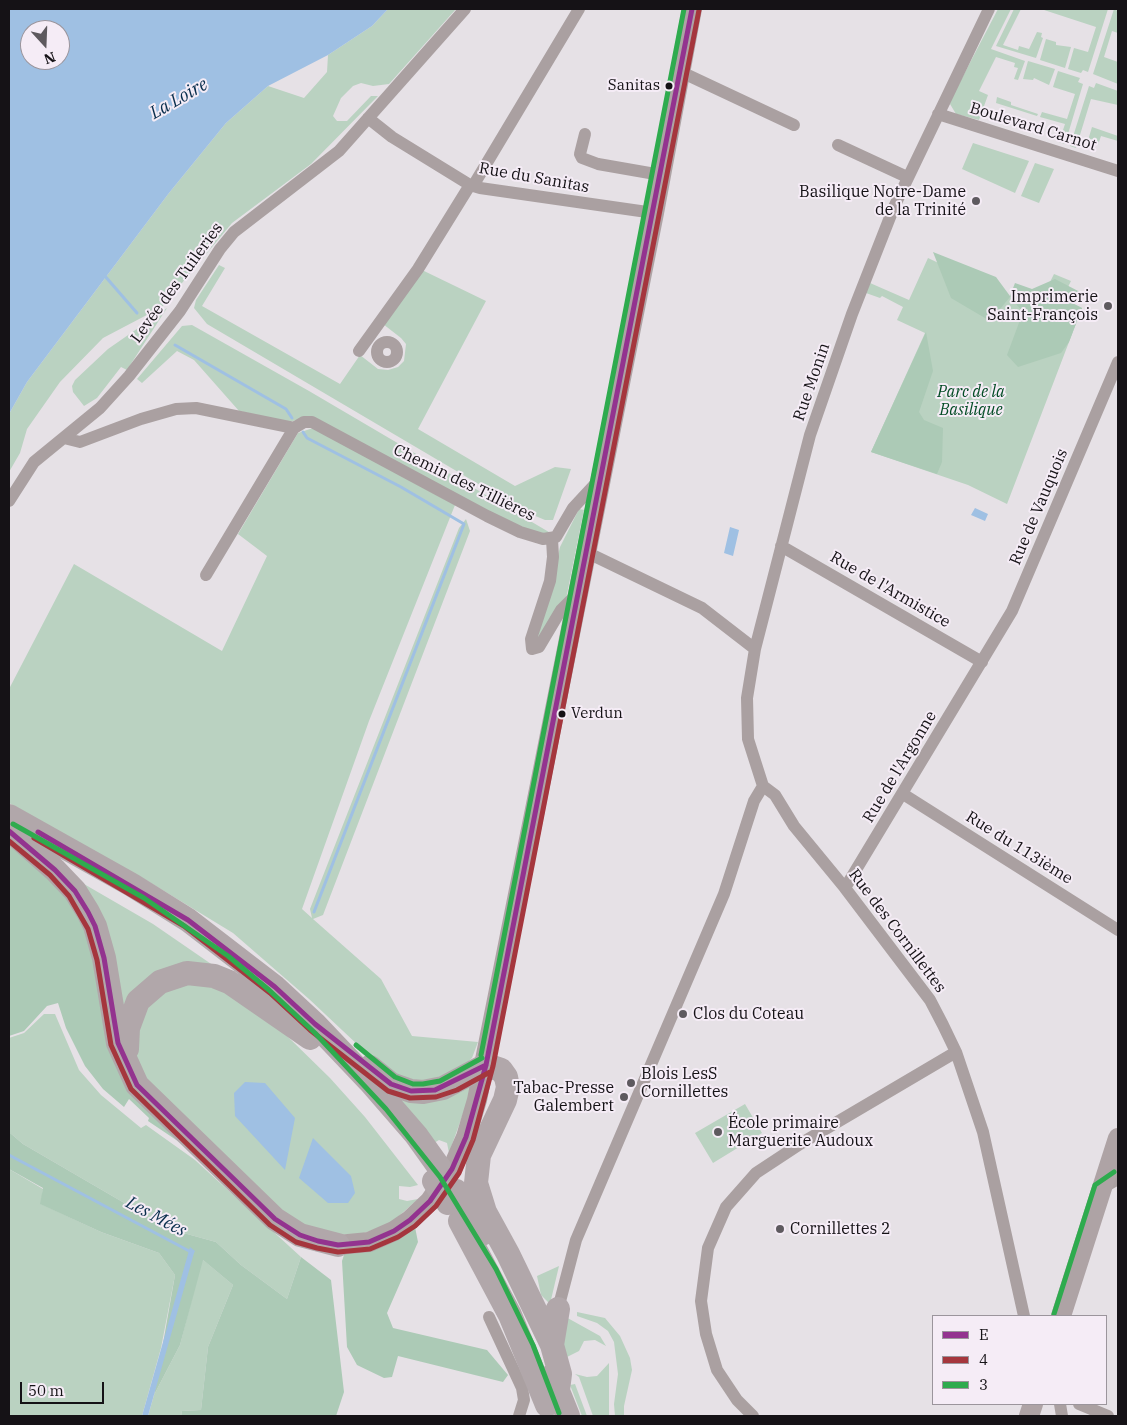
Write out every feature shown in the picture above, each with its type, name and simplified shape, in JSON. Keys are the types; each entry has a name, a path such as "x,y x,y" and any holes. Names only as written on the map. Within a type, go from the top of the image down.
{"highway":[{"path":"10,827 140,904 194,940 313,1031 410,1148 438,1175 452,1197 490,1273 568,1416"},
{"path":"10,827 74,891 88,912 100,941 118,1043 137,1085 275,1219 300,1235 338,1245"},
{"path":"127,1066 128,1028 138,1001 160,982 187,973 214,976 229,982 361,1059 379,1076 391,1084 410,1091 423,1092 443,1088 486,1065 501,1070 506,1077 508,1087 505,1100 480,1155 476,1183 485,1212 548,1311 540,1366 552,1416"}],"main road":[{"path":"338,1245 369,1242 394,1231 410,1220 430,1201 452,1169 466,1137 486,1065 577,594 654,213 692,9"},
{"path":"1061,1315 1110,1183 1117,1152"}],"street":[{"name":"Levée des Tuileries","path":"9,500 34,462 100,408 129,376 180,311 220,248 234,232 339,151 465,9"},
{"path":"359,351 418,270 472,185 578,9"},
{"name":"Rue Monin","path":"763,786 748,739 747,698 754,649 816,416 852,314 907,177 989,9"},
{"path":"679,71 794,125"},
{"name":"Boulevard Carnot","path":"938,114 1118,171"},
{"name":"Rue du Sanitas","path":"368,118 392,137 472,185 654,213"},
{"path":"585,134 580,154 582,158 589,162 661,175"},
{"path":"838,145 907,177"},
{"path":"372,334 380,345"},
{"name":"Rue de Vauquois","path":"982,662 1012,611 1118,362"},
{"name":"Chemin des Tillières","path":"64,438 80,442 142,419 176,409 196,408 294,428 308,422 316,424 393,467 520,532 552,539"},
{"path":"206,574 294,428"},
{"path":"577,594 561,610 539,647 532,649 531,639 550,581 553,557 552,539 556,537 574,508 601,478"},
{"name":"Rue de l'Armistice","path":"781,546 982,662"},
{"path":"586,552 702,608 754,649"},
{"name":"Rue de l'Argonne","path":"845,888 982,662"},
{"path":"548,1311 576,1240 724,894 754,801 763,786"},
{"name":"Rue des Cornillettes","path":"763,786 775,795 794,826 845,888 930,1000 956,1052 983,1132 1024,1315"},
{"name":"Rue du 113ième","path":"903,794 1118,930"},
{"path":"754,1416 737,1400 717,1370 706,1334 701,1301 708,1248 726,1207 756,1173 800,1144 956,1052"},
{"path":"489,1317 540,1366 542,1416"},
{"path":"519,1416 524,1400 522,1388 540,1366"},
{"path":"1081,1405 1108,1416"}],"green space":[{"path":"388,9 456,9 389,84 373,86 361,83 353,86 341,98 333,116 337,121 347,121 371,96 378,96 311,164 232,223 162,307 103,338 60,382 27,429 20,453 9,472 9,414 27,382 169,193 226,123 268,86 304,98 327,72 328,55 372,26"},
{"path":"998,9 1011,9 991,49 1025,61 1018,80 1014,79 1018,68 1014,67 1015,63 996,57 979,91 988,95 979,120 956,114 950,104 951,99"},
{"path":"1014,9 1021,9 1003,45 1018,50 1019,46 1029,49 1037,32 1042,33 1041,37 1043,38 1036,58 996,46"},
{"path":"1041,9 1108,9 1088,72 1083,70 1081,73 1068,69 1074,48 1088,52 1096,27"},
{"path":"1114,9 1118,11 1118,33 1112,31 1104,57 1118,62 1118,84 1093,74"},
{"path":"1046,39 1056,42 1056,45 1071,47 1065,68 1040,60"},
{"path":"1028,61 1055,69 1049,85 1034,78 1033,80 1023,79"},
{"path":"1058,71 1080,78 1078,82 1083,84 1065,144 1059,142 1065,124 1040,117 1042,112 1067,119 1075,94 1053,87"},
{"path":"1096,83 1118,91 1118,105 1091,99 1076,148 1070,146 1089,86 1094,88"},
{"path":"997,97 1011,102 1011,105 1038,114 1037,116 996,103"},
{"path":"1092,127 1118,136 1118,141 1101,136 1098,145 1091,143 1089,137"},
{"path":"973,143 1029,161 1015,193 962,169"},
{"path":"1035,163 1054,169 1039,203 1021,196"},
{"path":"933,252 996,277 1010,296 1015,283 1032,289 1055,279 1080,292 1074,304 1082,308 1069,342 1061,353 1018,367 1007,355 1023,312 1010,297 990,321 951,298"},
{"name":"Parc de la Basilique","path":"928,258 1010,297 1035,312 1054,274 1071,281 1068,287 1080,292 1074,304 1082,308 1007,504 968,485 871,452 925,333 897,320 903,307 882,296 880,298 866,293 870,283 909,300"},
{"path":"219,265 225,268 202,306 340,384 360,355 378,369 388,370 398,367 404,361 406,344 383,324 422,270 486,301 418,429 515,486 555,467 571,469 553,520 545,520 526,512 207,324 194,308 196,300"},
{"path":"167,308 127,370 121,367 97,398 84,406 73,392 72,386 75,380 108,349"},
{"path":"192,325 309,391 554,535 548,536 521,528 378,455 310,416 290,422 239,411 194,360 177,351 142,383 137,379 182,326"},
{"path":"926,332 933,371 919,412 924,420 943,428 942,462 937,474 871,452"},
{"path":"313,428 455,505 369,721 302,909 312,918 310,909 459,528 466,519 470,531 323,915 313,919 381,979 412,1036 478,1042 472,1058 456,1073 429,1082 398,1077 376,1062 309,999 233,933 146,880 9,803 9,689 74,564 222,651 267,556 238,534 298,433"},
{"path":"579,509 584,510 566,599 536,644 560,547"},
{"path":"9,845 47,869 93,930 114,1051 197,1154 148,1121 149,1118 129,1099 124,1107 103,1089 85,1066 66,1028 58,1003 47,1006 24,1031 9,1036"},
{"path":"65,873 153,924 217,968 125,1010"},
{"path":"204,977 285,1034 330,1078 365,1117 418,1185 410,1187 399,1186 399,1199 407,1201 418,1199 390,1224 361,1234 334,1235 311,1229 283,1214 140,1072 133,1044 151,996"},
{"path":"44,1014 55,1014 79,1070 101,1095 141,1128 146,1125 195,1160 301,1257 287,1299 241,1265 216,1242 169,1229 23,1144 9,1132 9,1038 24,1033"},
{"path":"472,1078 469,1097 449,1153 447,1143 439,1140 434,1143 389,1089"},
{"path":"745,1104 762,1133 713,1163 695,1133"},
{"path":"9,1132 23,1144 169,1229 216,1242 241,1265 287,1299 301,1257 331,1280 344,1392 336,1416 181,1416 182,1411 201,1410 208,1347 233,1285 203,1260 180,1345 154,1395 175,1275 159,1253 101,1232 40,1204 43,1188 9,1169"},
{"path":"9,1169 43,1189 41,1204 101,1232 159,1253 175,1275 161,1348 142,1416 9,1416"},
{"path":"415,1227 418,1242 387,1313 393,1328 487,1350 508,1375 503,1382 398,1356 392,1377 384,1378 357,1365 347,1347 342,1261 345,1252"},
{"path":"202,1259 233,1285 208,1347 201,1410 182,1411 181,1416 148,1416 154,1395 180,1345"},
{"path":"559,1266 550,1304 541,1295 537,1276"},
{"path":"577,1312 605,1318 620,1336 630,1358 632,1370 624,1406 624,1416 615,1416 614,1404 618,1374 614,1342 608,1331 597,1323 577,1316"},
{"path":"564,1316 600,1336 606,1346 595,1340 584,1341 579,1351 565,1358 558,1329"},
{"path":"609,1363 609,1416 593,1416 579,1377 575,1374 587,1377 597,1376"},
{"path":"575,1384 587,1416 582,1416 570,1385"}],"water":[{"name":"La Loire","path":"10,9 388,9 372,26 328,55 268,86 226,123 169,193 27,382 9,414"},
{"path":"975,508 988,514 985,521 971,515"},
{"path":"730,527 739,530 733,556 724,553"},
{"path":"245,1082 265,1083 295,1118 285,1170 235,1116 234,1093"},
{"path":"313,1138 351,1176 355,1193 348,1203 328,1203 299,1178"},
{"path":"190,1247 195,1251 148,1416 142,1416"}],"waterway":[{"path":"104,275 137,313"},
{"path":"175,345 286,409 292,418"},
{"path":"303,432 307,438 401,487 464,524 314,912"},
{"name":"Les Mées","path":"9,1155 191,1252"}],"transit line":[{"name":"3","path":"481,1055 684,9"},
{"name":"E","path":"9,831 55,870 75,891 88,912 95,926 104,958 118,1043 137,1085 275,1219 300,1235 318,1241 338,1245 369,1242 394,1231 410,1220 430,1201 452,1169 466,1137 486,1065 692,9"},
{"name":"4","path":"9,841 50,875 69,896 88,929 97,960 111,1045 131,1089 270,1225 296,1242 317,1248 338,1252 370,1249 398,1237 415,1226 436,1206 459,1173 473,1140 493,1066 699,10"},
{"name":"3","path":"13,824 144,898 228,956 269,990 315,1033 386,1109 440,1177 496,1269 533,1345 559,1413"},
{"name":"E","path":"38,832 188,920 275,987 315,1024 391,1084 411,1091 435,1090 486,1065"},
{"name":"4","path":"34,838 184,926 270,993 310,1030 388,1091 410,1098 436,1097 457,1090 490,1072"},
{"name":"3","path":"356,1045 395,1077 413,1084 440,1081 482,1058"},
{"name":"3","path":"1054,1314 1095,1185 1114,1172"}],"place":[{"name":"Sanitas","path":"669,86"},
{"name":"Basilique Notre-Dame de la Trinité","path":"976,201"},
{"name":"Imprimerie Saint-François","path":"1108,306"},
{"name":"Verdun","path":"562,714"},
{"name":"Clos du Coteau","path":"683,1014"},
{"name":"Blois LesS Cornillettes","path":"631,1083"},
{"name":"Tabac-Presse Galembert","path":"624,1097"},
{"name":"École primaire Marguerite Audoux","path":"718,1132"},
{"name":"Cornillettes 2","path":"780,1229"}]}
